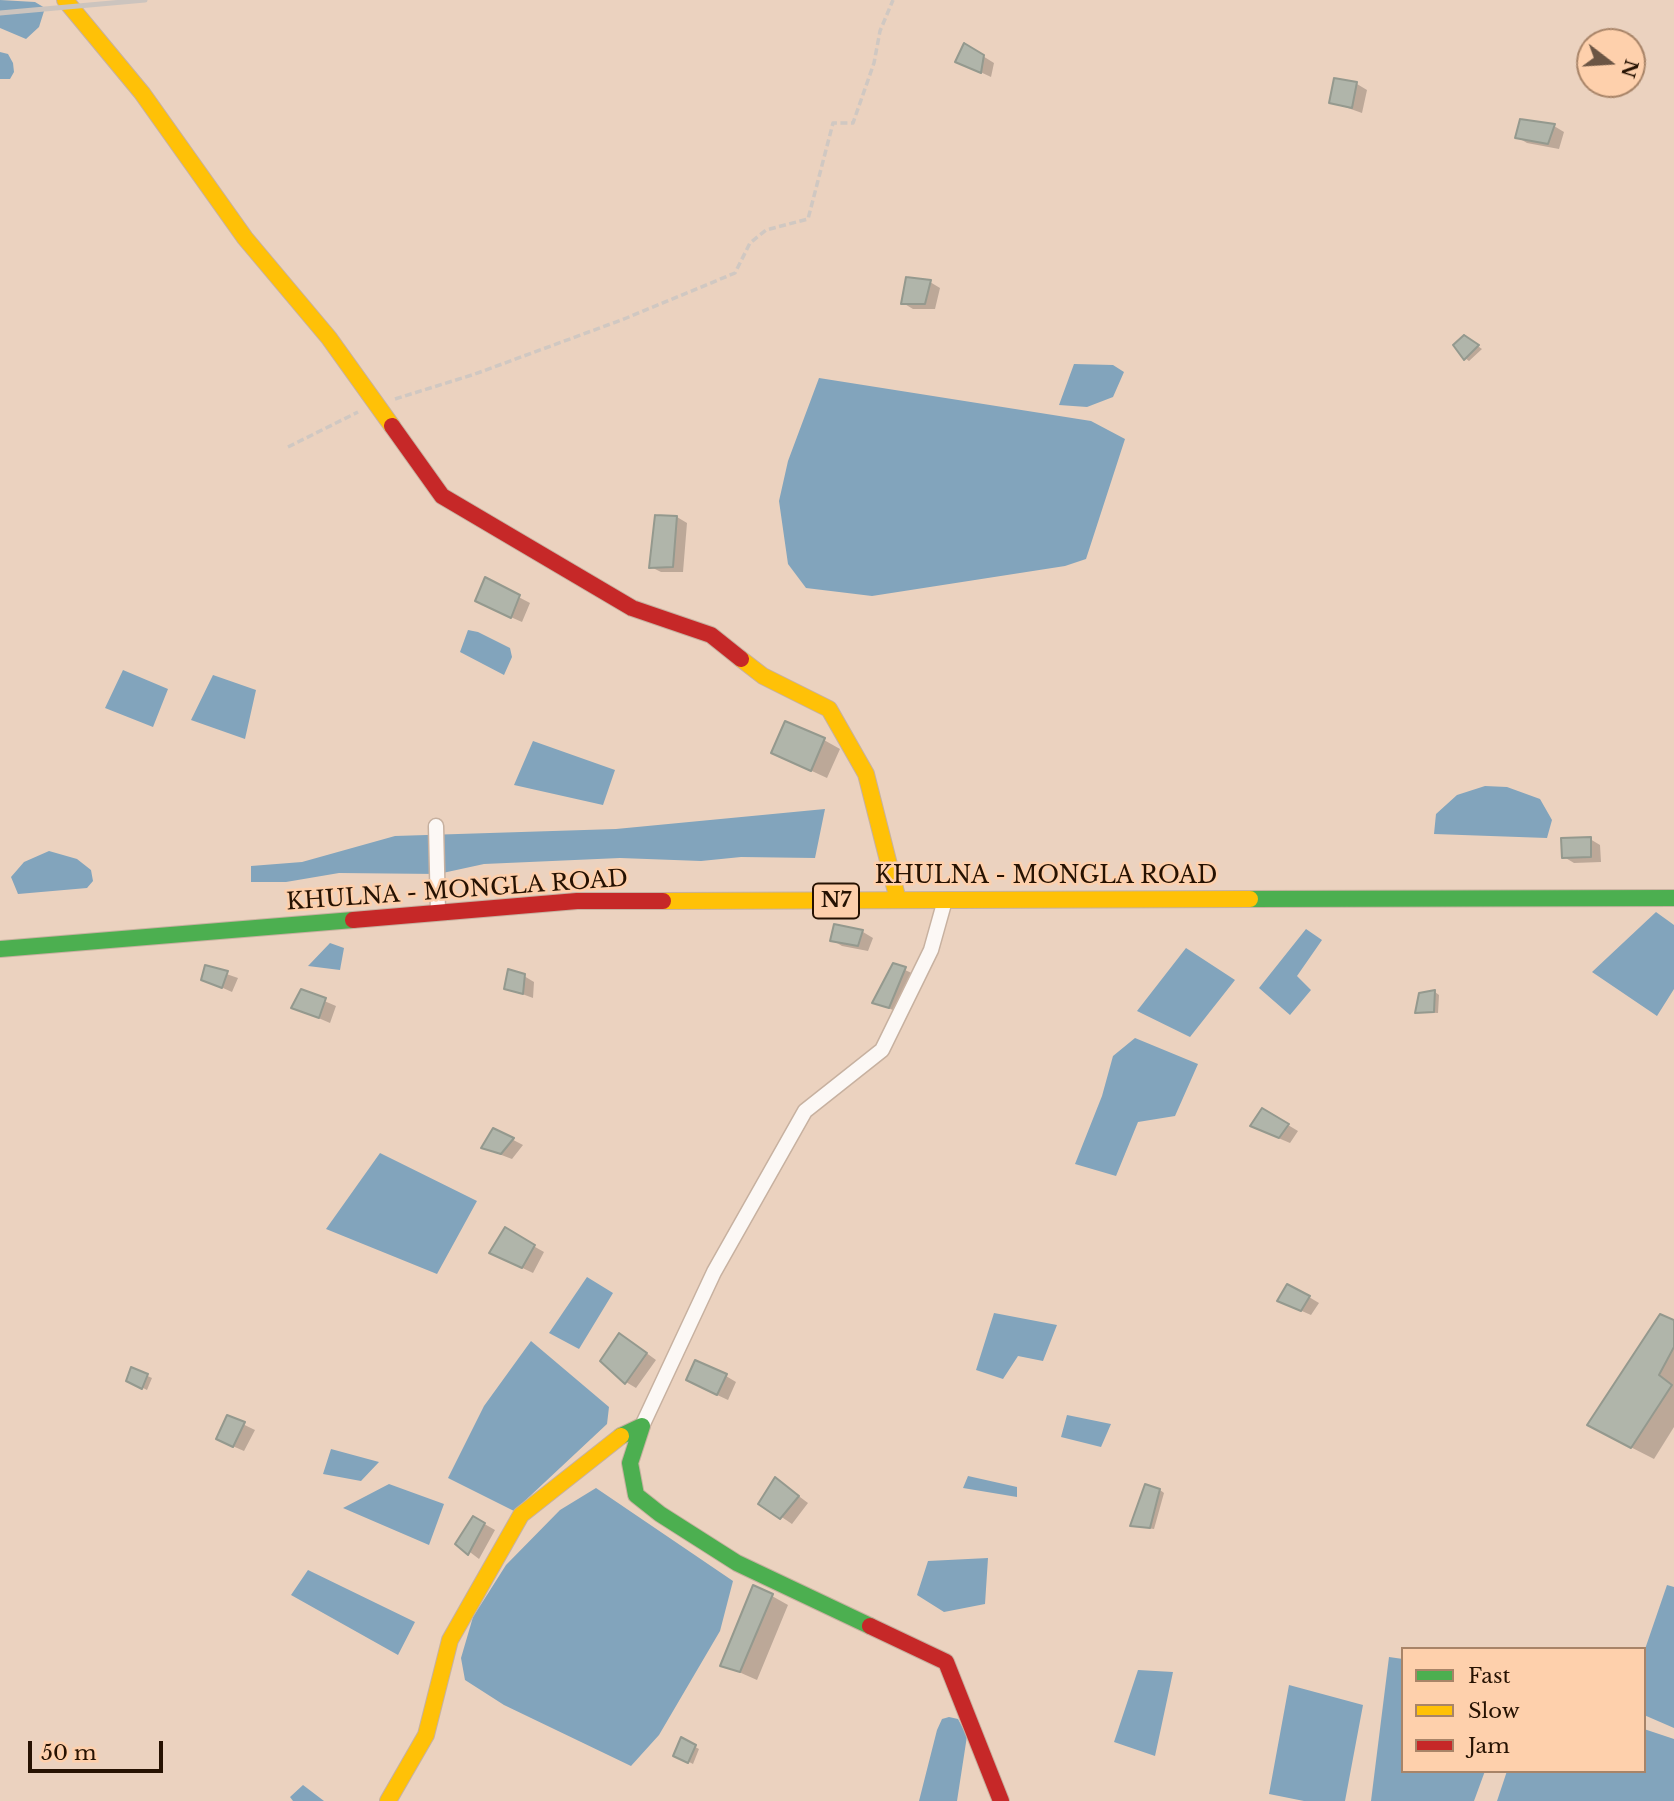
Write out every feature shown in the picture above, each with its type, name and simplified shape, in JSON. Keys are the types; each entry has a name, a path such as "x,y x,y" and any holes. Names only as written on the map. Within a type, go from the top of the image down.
{"main road":[{"path":"65,0 142,93 245,238 329,338 442,496 494,524 632,608 711,635 764,676 830,709 866,774 898,900"},
{"name":"KHULNA - MONGLA ROAD","path":"0,949 577,901 1674,898"},
{"path":"388,1801 426,1735 450,1640 522,1515 620,1437 642,1426"},
{"path":"642,1426 630,1463 636,1495 660,1514 737,1563 946,1662 1001,1801"}],"street":[{"path":"436,826 438,912"},
{"path":"642,1426 714,1272 805,1111 882,1050 931,950 945,900"}],"path":[{"path":"288,447 374,404 475,374 624,319 736,273 750,243 766,230 808,219 833,123 853,123 874,63 880,30 893,0"}],"water":[{"path":"0,0 35,2 45,8 39,27 26,39 0,28"},
{"path":"0,52 8,54 13,63 14,72 10,79 0,79"},
{"path":"1074,364 1113,365 1124,372 1113,397 1087,407 1059,405"},
{"path":"819,378 1091,421 1125,439 1086,559 1065,566 872,596 806,588 788,564 779,501 788,461"},
{"path":"468,630 478,632 510,648 512,657 504,675 460,652"},
{"path":"123,670 168,689 153,727 105,708"},
{"path":"213,675 256,690 245,739 191,720"},
{"path":"533,741 615,770 603,805 514,785"},
{"path":"1485,786 1507,787 1540,799 1552,820 1547,838 1434,834 1436,814 1457,795"},
{"path":"825,809 815,858 741,857 701,861 620,858 484,864 438,874 339,873 286,882 251,882 251,866 302,862 395,836 616,829"},
{"path":"49,851 77,859 91,870 93,881 87,888 18,894 11,877 24,862"},
{"path":"1656,912 1674,925 1674,989 1657,1016 1592,972"},
{"path":"1306,929 1322,940 1297,976 1311,990 1290,1015 1259,988"},
{"path":"330,943 344,948 340,970 308,966"},
{"path":"1186,948 1235,980 1190,1037 1137,1011"},
{"path":"1135,1038 1198,1064 1175,1116 1138,1122 1116,1176 1075,1164 1102,1096 1113,1056"},
{"path":"380,1153 477,1201 437,1274 326,1229"},
{"path":"587,1277 613,1293 579,1349 549,1333"},
{"path":"994,1313 1057,1325 1043,1361 1018,1356 1003,1379 976,1370"},
{"path":"531,1341 609,1407 607,1424 514,1511 448,1478 484,1406"},
{"path":"1067,1415 1111,1424 1101,1447 1061,1437"},
{"path":"331,1449 379,1462 361,1481 323,1474"},
{"path":"968,1476 1017,1487 1017,1497 963,1488"},
{"path":"389,1484 444,1504 429,1545 343,1508"},
{"path":"596,1488 733,1581 720,1631 659,1735 631,1766 504,1705 465,1680 461,1658 473,1617 506,1565 560,1510"},
{"path":"988,1558 985,1604 944,1612 917,1595 928,1561"},
{"path":"308,1570 415,1622 398,1655 291,1595"},
{"path":"1667,1585 1674,1587 1674,1728 1646,1716 1646,1647"},
{"path":"1389,1657 1401,1659 1401,1773 1484,1773 1474,1801 1371,1801"},
{"path":"1138,1670 1173,1672 1155,1756 1114,1742"},
{"path":"1289,1685 1363,1705 1345,1801 1304,1801 1269,1794"},
{"path":"942,1719 958,1719 967,1736 957,1801 919,1801 937,1730"},
{"path":"1646,1730 1674,1739 1674,1801 1497,1801 1506,1773 1646,1773"},
{"path":"303,1785 324,1801 293,1801 290,1797"}],"building":[{"path":"964,43 984,55 981,73 955,62"},
{"path":"1334,78 1357,82 1352,108 1329,103"},
{"path":"1520,119 1555,124 1548,144 1515,138"},
{"path":"906,277 931,280 925,304 901,304"},
{"path":"1464,335 1479,345 1464,360 1453,345"},
{"path":"655,515 677,516 673,567 649,568"},
{"path":"485,577 520,595 511,618 475,601"},
{"path":"785,721 825,738 811,771 771,753"},
{"path":"1591,837 1591,857 1562,858 1561,838"},
{"path":"834,924 863,930 858,946 830,941"},
{"path":"893,963 906,967 889,1008 872,1003"},
{"path":"205,965 228,971 222,988 201,980"},
{"path":"508,969 525,974 523,994 504,989"},
{"path":"301,989 326,998 319,1018 291,1008"},
{"path":"1435,990 1434,1012 1415,1013 1419,993"},
{"path":"1262,1108 1289,1124 1279,1138 1250,1126"},
{"path":"493,1128 514,1138 501,1154 481,1148"},
{"path":"505,1227 535,1245 522,1268 489,1253"},
{"path":"1287,1284 1310,1296 1301,1311 1277,1301"},
{"path":"1660,1314 1674,1320 1674,1347 1659,1375 1672,1385 1631,1448 1587,1425"},
{"path":"619,1333 647,1353 625,1384 600,1361"},
{"path":"695,1360 727,1374 717,1395 686,1380"},
{"path":"131,1367 148,1374 142,1389 126,1381"},
{"path":"227,1415 245,1422 233,1447 216,1439"},
{"path":"775,1477 799,1496 780,1519 758,1504"},
{"path":"1145,1484 1160,1489 1150,1528 1130,1526"},
{"path":"473,1516 485,1523 468,1555 455,1544"},
{"path":"753,1585 773,1594 740,1672 720,1666"},
{"path":"681,1737 696,1745 688,1763 673,1756"}],"railway":[{"path":"0,13 145,0"}],"traffic: fast":[{"path":"1250,899 1674,898"},
{"path":"0,949 353,920"},
{"path":"621,1436 642,1426 630,1463 636,1495 660,1514 737,1563 870,1626"}],"traffic: slow":[{"path":"65,0 142,93 245,238 329,338 392,426"},
{"path":"741,659 763,676 829,709 866,774 898,900"},
{"path":"663,901 1250,899"},
{"path":"388,1801 426,1735 450,1640 521,1515 621,1436"}],"traffic: jam":[{"path":"392,426 442,496 632,608 711,635 741,659"},
{"path":"353,920 577,901 663,901"},
{"path":"870,1626 946,1662 1001,1801"}]}
